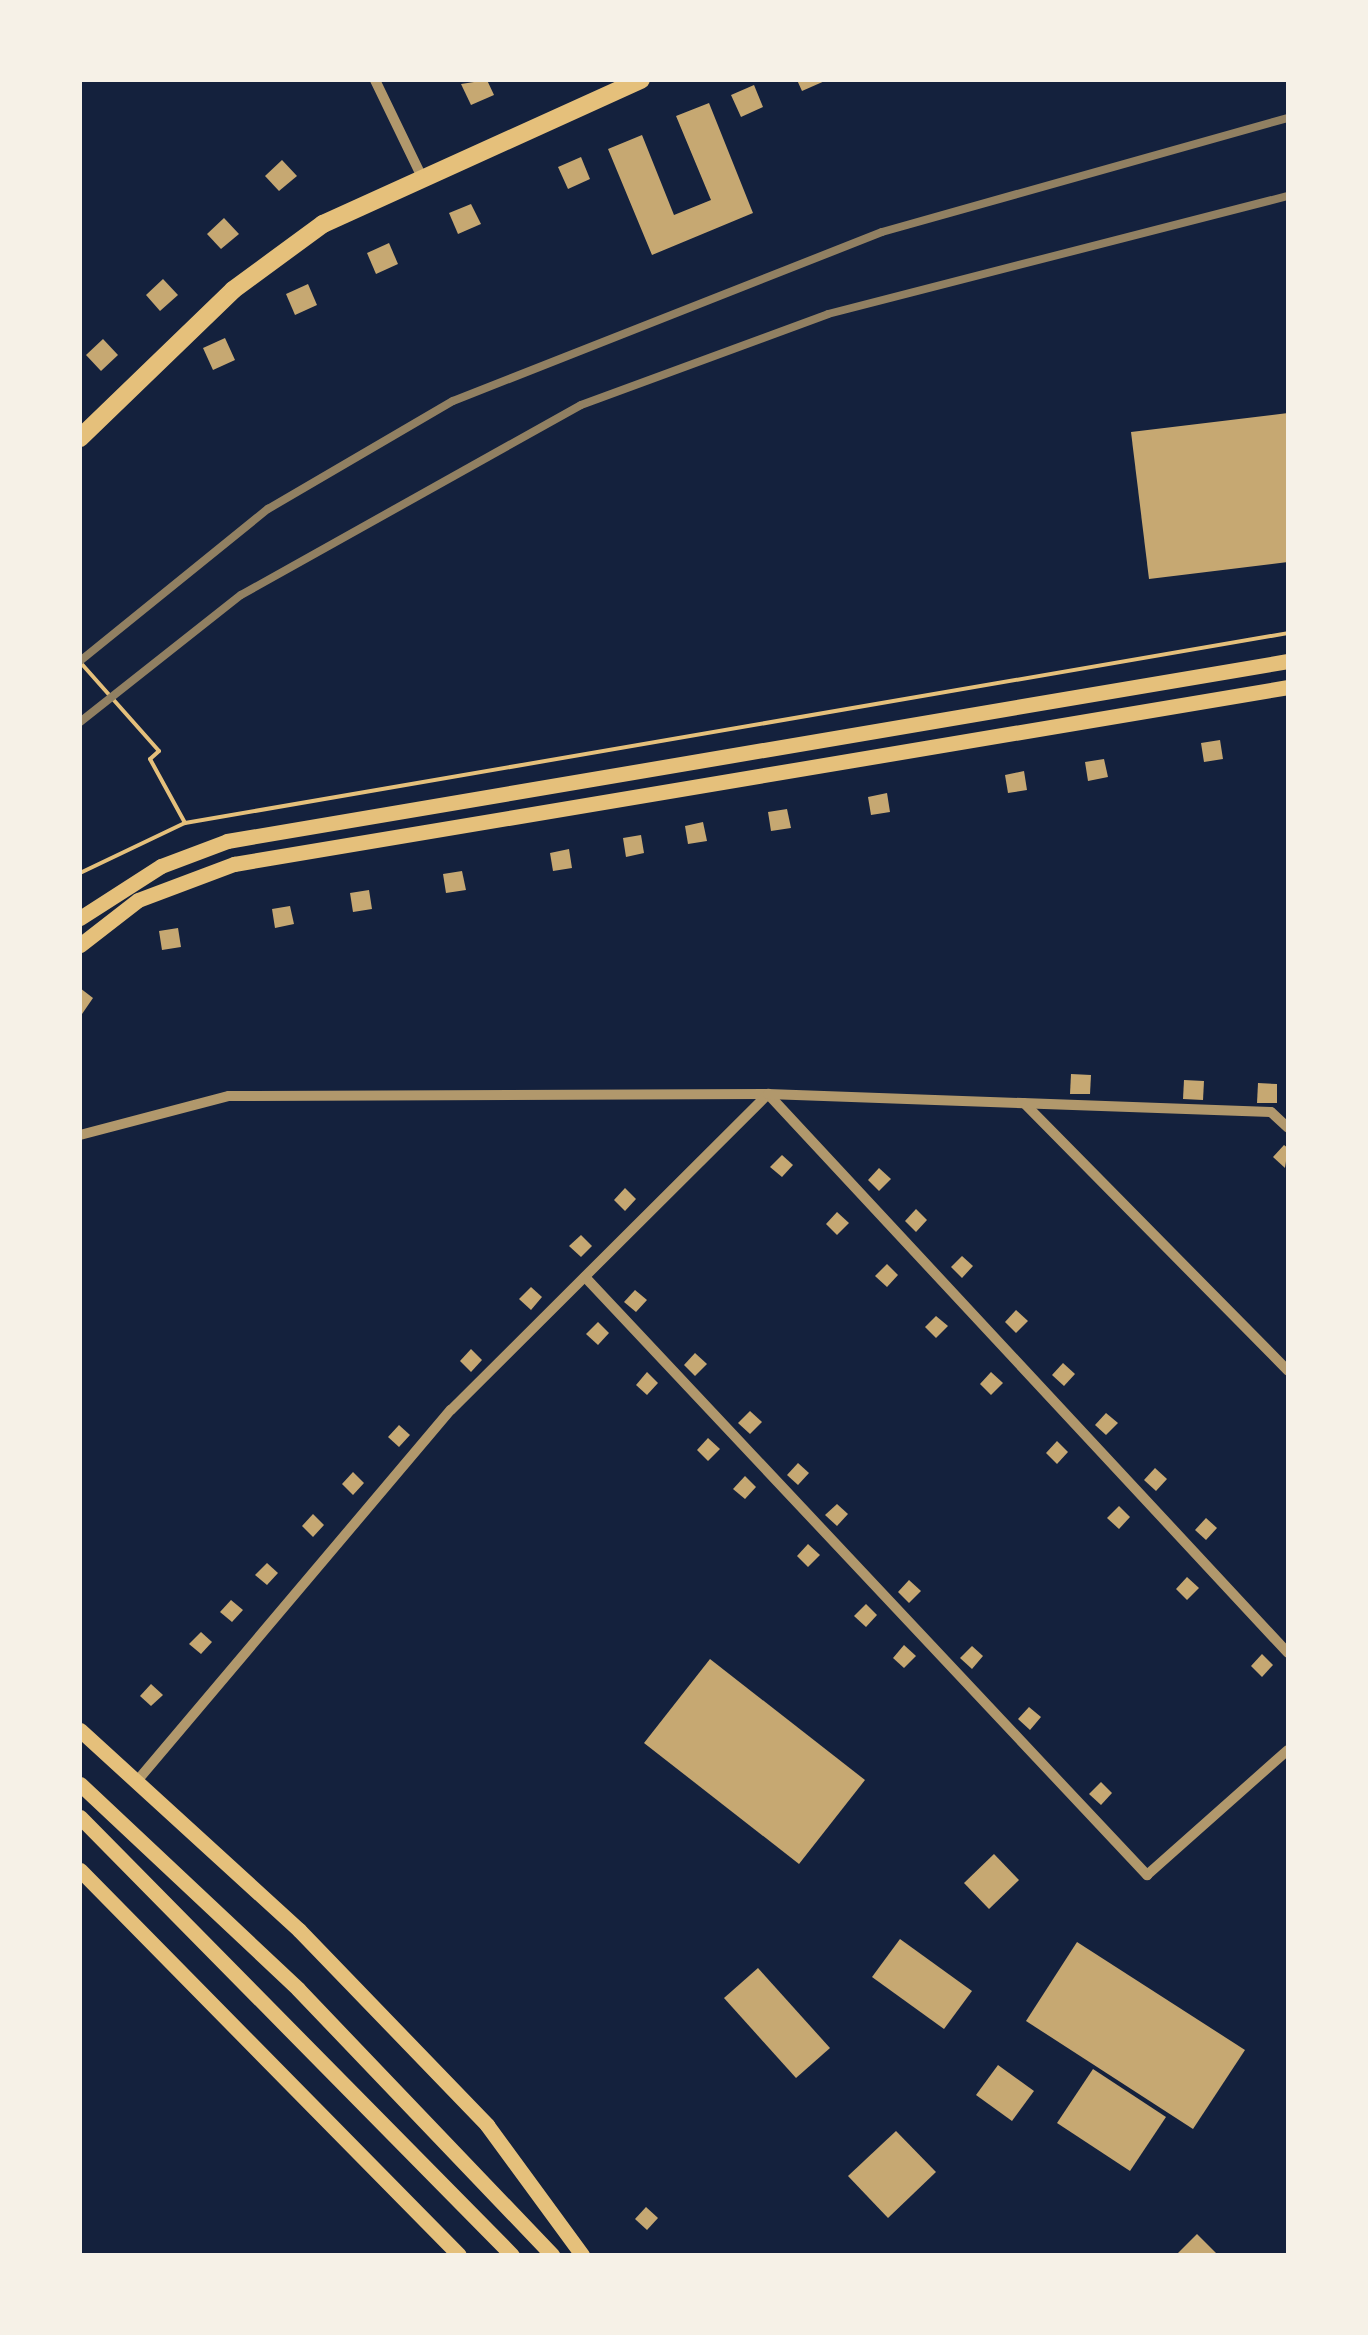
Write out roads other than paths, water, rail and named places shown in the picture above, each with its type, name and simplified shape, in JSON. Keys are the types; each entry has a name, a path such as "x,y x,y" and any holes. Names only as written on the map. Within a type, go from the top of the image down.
{"main road":[{"path":"80,438 277,254 421,176 641,80"},
{"path":"80,918 161,866 227,841 1288,661"},
{"path":"80,944 138,900 234,864 1288,686"},
{"path":"80,1730 300,1930 487,2124 582,2255"},
{"path":"80,1784 298,1989 552,2255"},
{"path":"80,1816 512,2255"},
{"path":"80,1870 458,2255"}],"street":[{"path":"375,80 421,176"},
{"path":"137,1781 452,1410 768,1094"},
{"path":"768,1094 1288,1652"},
{"path":"80,1135 229,1096 768,1094 1271,1112 1288,1128"},
{"path":"1024,1103 1288,1371"},
{"path":"585,1277 1147,1875 1288,1750"}],"railway":[{"path":"80,661 268,509 453,401 882,232 1288,118"},
{"path":"80,722 241,595 581,405 828,314 1288,196"}]}
